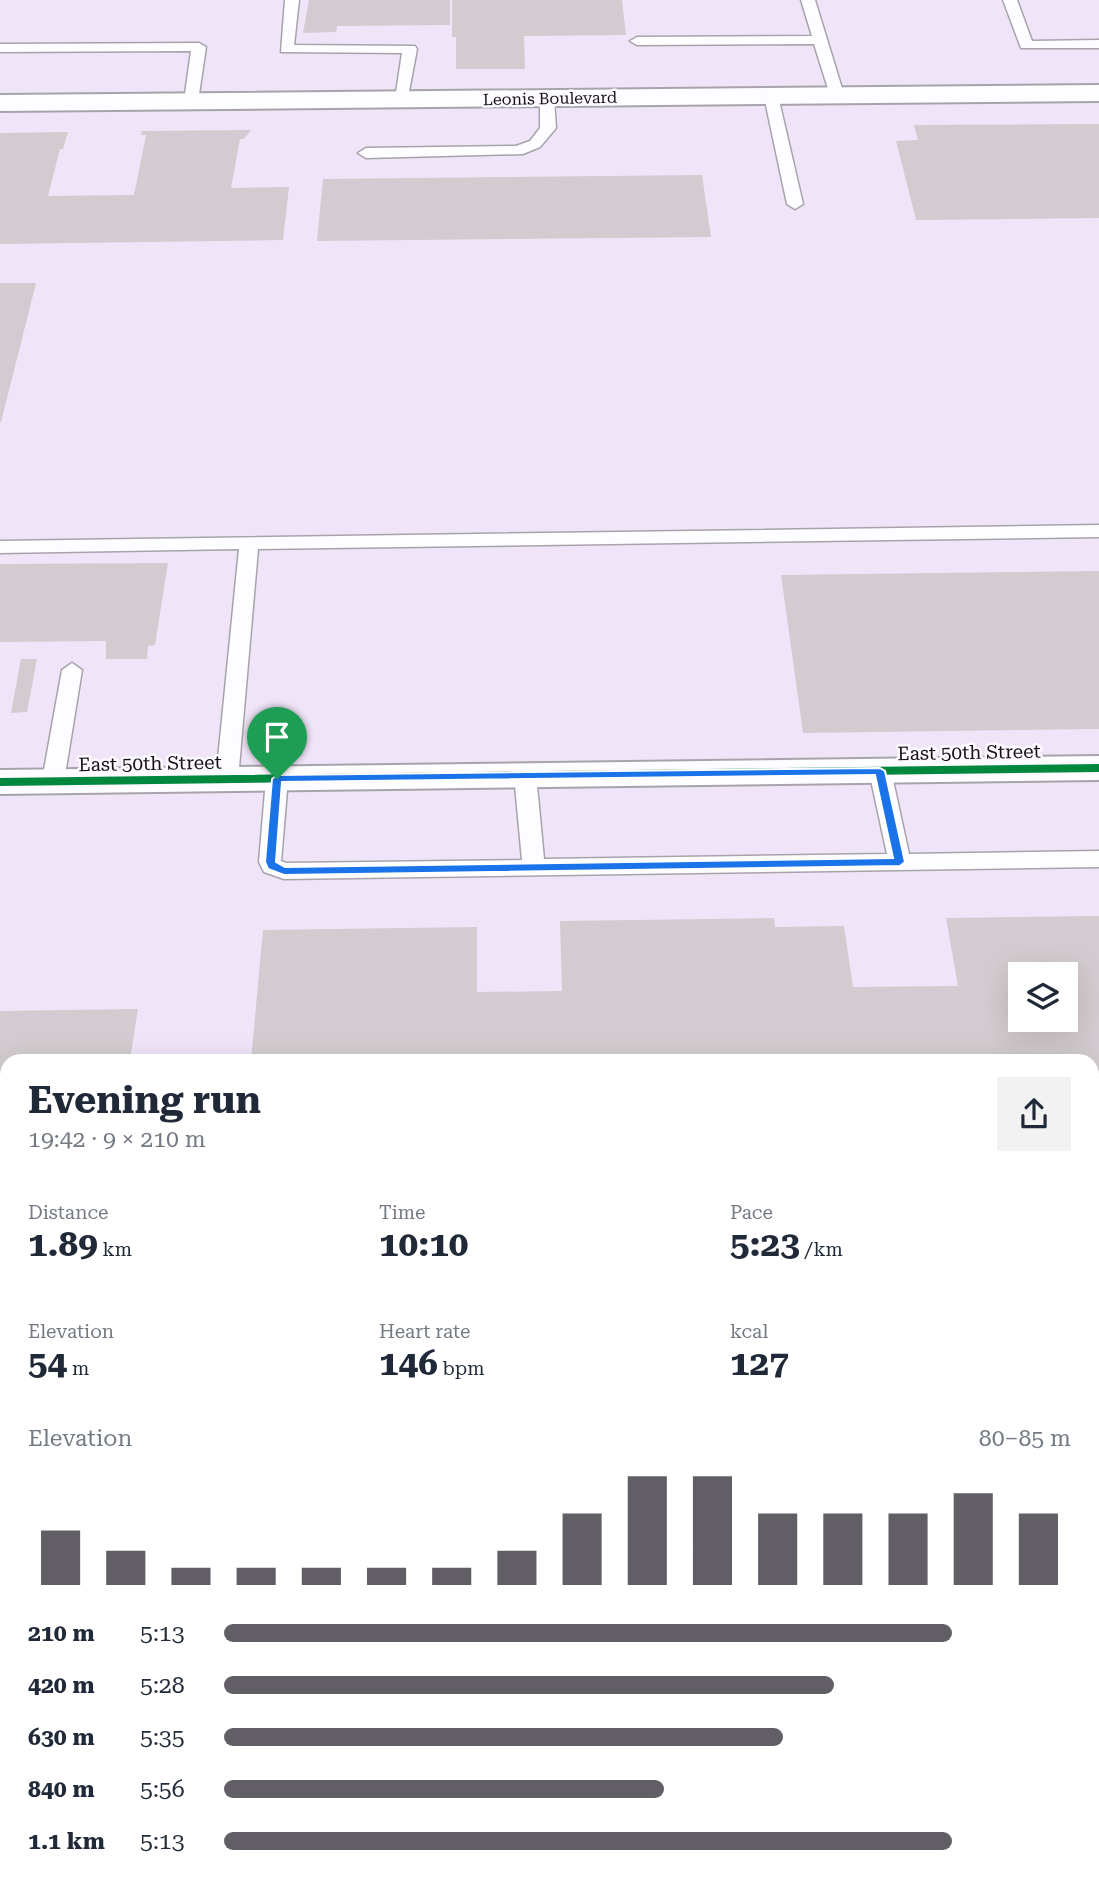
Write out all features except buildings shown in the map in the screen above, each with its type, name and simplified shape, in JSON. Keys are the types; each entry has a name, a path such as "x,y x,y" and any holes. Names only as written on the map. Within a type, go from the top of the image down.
{"main road":[{"name":"Leonis Boulevard","path":"0,103 1099,93"},
{"name":"East 50th Street","path":"0,782 1099,768"}],"lane":[{"path":"292,0 286,49 411,49 402,99"},
{"path":"808,0 837,95"},
{"path":"1010,0 1026,45 1099,44"},
{"path":"637,41 820,40"},
{"path":"0,48 199,47 191,101"},
{"path":"772,96 795,204"},
{"path":"366,153 518,151 535,144 548,128 547,98"},
{"path":"0,547 1099,531"},
{"path":"227,779 249,545"},
{"path":"53,781 72,670"},
{"path":"880,771 900,862"},
{"path":"525,775 534,868"},
{"path":"277,779 270,862 272,866 284,871 1099,859"}],"shaded area":[{"path":"0,0 1099,0 1099,1054 0,1054"}],"cycle path":[{"path":"0,782 1099,768"}],"route":[{"path":"880,771 900,862 284,871 272,866 270,862 277,779 880,771"}]}
